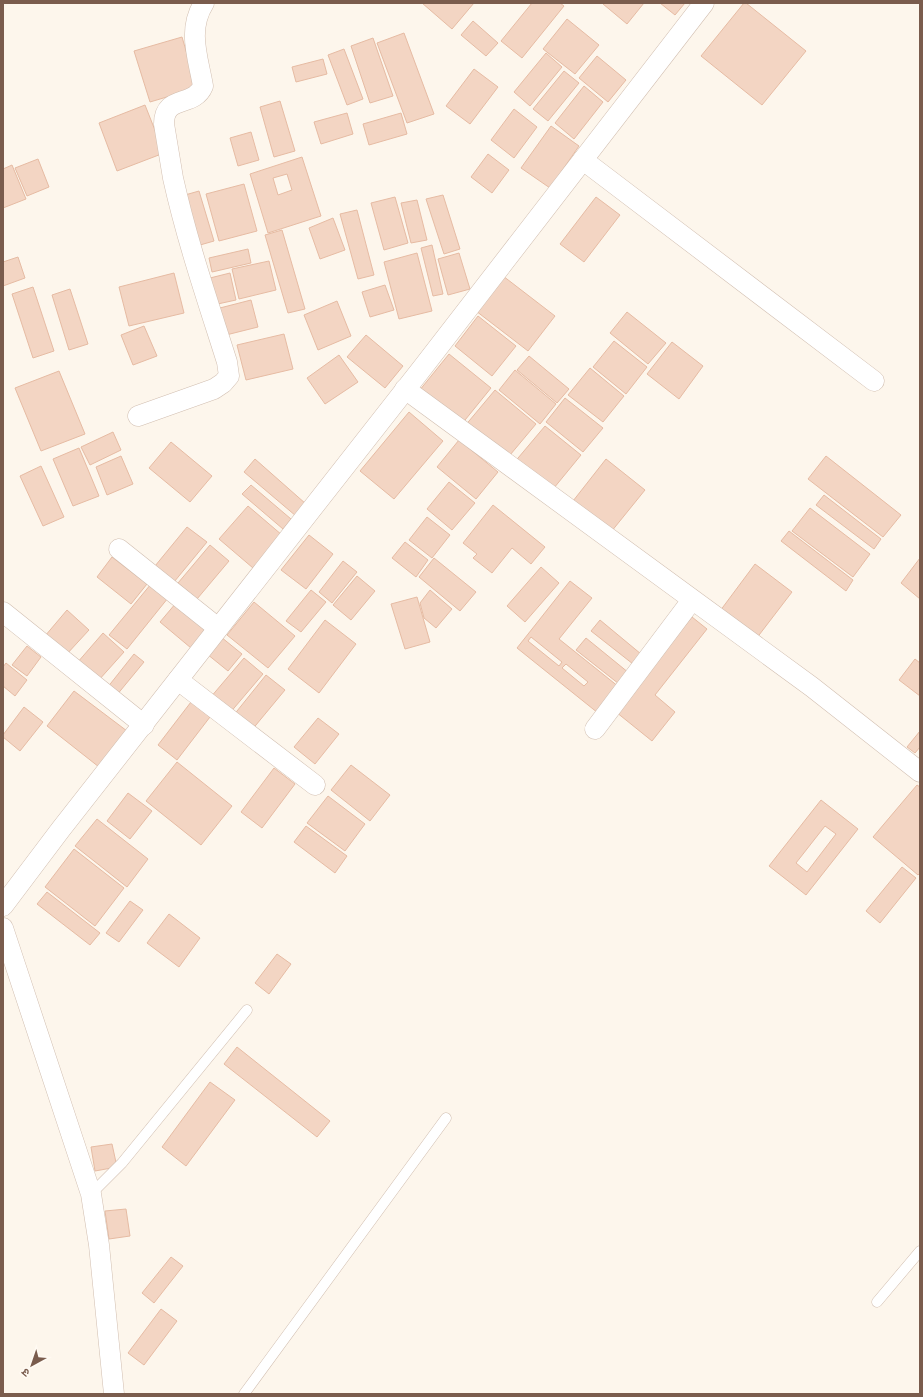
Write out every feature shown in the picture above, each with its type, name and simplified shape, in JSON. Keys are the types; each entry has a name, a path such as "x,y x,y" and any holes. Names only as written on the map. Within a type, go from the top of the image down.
{"street":[{"path":"138,416 214,389 223,383 229,376 227,362 196,266 173,178 164,124 164,116 168,108 193,98 200,92 203,86 195,40 195,26 198,13 204,3"},
{"path":"3,906 61,829 144,725 704,3"},
{"path":"583,160 874,381"},
{"path":"405,389 918,766"},
{"path":"119,548 218,628"},
{"path":"595,729 692,600"},
{"path":"3,612 144,725"},
{"path":"178,680 315,785"},
{"path":"3,928 91,1194 99,1246 114,1394"}],"lane":[{"path":"91,1194 122,1163 247,1010"},
{"path":"244,1394 446,1118"},
{"path":"877,1302 920,1251"}],"building":[{"path":"422,3 474,3 452,29"},
{"path":"532,3 560,3 564,6 522,58 501,41"},
{"path":"644,3 627,24 603,4"},
{"path":"660,3 685,3 675,15"},
{"path":"744,3 746,3 806,51 762,105 701,56"},
{"path":"567,19 599,45 575,74 543,49"},
{"path":"473,21 498,43 486,56 461,35"},
{"path":"404,33 434,114 407,123 377,43"},
{"path":"182,37 197,88 150,102 134,51"},
{"path":"373,38 393,96 370,103 351,46"},
{"path":"344,49 363,99 347,105 328,55"},
{"path":"546,53 562,67 530,106 514,92"},
{"path":"597,56 626,80 608,102 579,78"},
{"path":"323,59 327,74 296,82 292,67"},
{"path":"474,69 498,87 470,124 446,106"},
{"path":"564,71 579,83 548,121 533,109"},
{"path":"584,86 603,102 574,139 555,123"},
{"path":"280,101 295,151 274,157 260,107"},
{"path":"145,105 164,153 117,171 99,123"},
{"path":"514,109 537,127 514,158 491,140"},
{"path":"347,113 353,134 321,144 314,122"},
{"path":"401,113 407,134 369,145 363,124"},
{"path":"551,126 579,146 550,188 521,168"},
{"path":"251,132 259,160 238,166 230,138"},
{"path":"488,154 509,170 492,193 471,177"},
{"path":"302,157 321,216 268,233 250,174","holes":["287,174 292,190 278,195 273,178"]},
{"path":"38,159 49,187 27,196 15,168"},
{"path":"12,165 26,199 3,208 3,169"},
{"path":"244,184 257,231 219,241 206,194"},
{"path":"199,191 214,241 193,247 178,197"},
{"path":"443,195 460,249 444,254 426,199"},
{"path":"395,197 408,243 384,250 371,203"},
{"path":"596,197 620,215 584,262 560,244"},
{"path":"417,200 427,240 411,243 401,203"},
{"path":"357,210 374,275 358,279 340,214"},
{"path":"333,218 345,250 320,259 309,228"},
{"path":"282,230 305,309 288,313 265,235"},
{"path":"432,245 443,294 433,296 421,248"},
{"path":"248,249 251,263 212,272 209,258"},
{"path":"417,253 432,311 399,319 384,262"},
{"path":"459,253 470,289 448,295 438,259"},
{"path":"18,257 25,278 3,286 3,262"},
{"path":"269,261 276,290 239,299 232,269"},
{"path":"174,273 184,313 129,326 119,287"},
{"path":"230,273 236,300 213,305 206,279"},
{"path":"503,276 555,316 528,351 476,311"},
{"path":"385,285 394,310 370,317 362,292"},
{"path":"33,287 54,351 33,358 12,294"},
{"path":"70,289 88,344 69,350 52,295"},
{"path":"251,300 258,327 222,336 216,309"},
{"path":"337,301 351,336 318,350 304,315"},
{"path":"627,312 666,343 648,364 610,333"},
{"path":"478,316 516,346 492,376 455,346"},
{"path":"144,326 157,356 133,365 121,335"},
{"path":"284,334 293,369 246,380 237,345"},
{"path":"366,335 403,366 385,388 347,357"},
{"path":"614,341 647,367 626,394 593,367"},
{"path":"672,342 703,366 679,399 647,374"},
{"path":"449,354 491,388 461,425 419,391"},
{"path":"339,355 358,382 325,404 307,378"},
{"path":"529,356 569,389 557,403 517,370"},
{"path":"590,368 624,396 603,422 568,395"},
{"path":"515,370 556,404 540,424 499,390"},
{"path":"59,371 85,434 41,451 15,388"},
{"path":"495,390 536,424 505,461 464,427"},
{"path":"565,398 603,428 583,452 546,422"},
{"path":"409,412 443,441 394,499 360,471"},
{"path":"545,426 581,455 549,494 513,464"},
{"path":"113,432 121,450 90,465 81,447"},
{"path":"459,440 498,472 476,499 437,467"},
{"path":"171,442 212,476 190,502 149,468"},
{"path":"79,448 99,496 73,506 53,459"},
{"path":"121,456 133,484 107,495 96,467"},
{"path":"826,456 901,515 883,537 808,479"},
{"path":"255,459 306,504 296,516 244,472"},
{"path":"606,459 645,490 611,532 573,501"},
{"path":"41,466 64,517 43,526 20,476"},
{"path":"449,482 475,503 452,530 427,509"},
{"path":"251,485 291,519 283,529 242,494"},
{"path":"824,495 881,539 874,549 816,505"},
{"path":"493,505 545,547 531,564 512,548 492,573 473,558 477,554 463,543"},
{"path":"248,506 282,535 253,568 219,539"},
{"path":"810,508 870,554 853,577 792,531"},
{"path":"427,517 450,535 432,558 409,540"},
{"path":"187,527 207,542 174,582 155,566"},
{"path":"789,531 853,580 846,591 781,541"},
{"path":"309,535 333,554 306,589 281,570"},
{"path":"405,542 428,560 416,577 392,558"},
{"path":"210,545 229,561 197,599 178,583"},
{"path":"112,557 147,584 131,604 97,577"},
{"path":"434,558 476,592 460,611 419,577"},
{"path":"920,558 920,599 901,583"},
{"path":"343,561 357,572 332,603 319,592"},
{"path":"755,564 792,592 756,639 720,611"},
{"path":"541,567 559,583 525,622 507,606"},
{"path":"357,576 375,591 351,620 333,605"},
{"path":"570,581 592,598 559,639 619,687 598,713 517,648","holes":["531,637 562,662 559,666 528,641","566,664 588,682 584,686 562,668"]},
{"path":"151,584 168,598 127,649 109,635"},
{"path":"311,590 326,602 301,632 286,621"},
{"path":"430,590 452,609 436,628 424,618 420,603"},
{"path":"417,597 430,642 405,649 391,604"},
{"path":"254,602 295,636 268,668 227,635"},
{"path":"176,603 207,629 191,648 160,622"},
{"path":"67,610 89,630 66,655 45,636"},
{"path":"692,617 707,629 655,695 675,712 652,741 616,712"},
{"path":"325,620 356,644 319,693 288,669"},
{"path":"600,620 641,654 633,664 591,631"},
{"path":"103,633 124,652 98,681 77,663"},
{"path":"221,637 242,654 228,671 207,654"},
{"path":"586,638 629,673 619,684 576,650"},
{"path":"27,646 41,657 27,676 12,665"},
{"path":"134,654 144,662 116,696 107,688"},
{"path":"244,658 263,674 229,714 210,698"},
{"path":"915,659 920,663 920,696 899,680"},
{"path":"6,663 27,680 15,696 3,686 3,667"},
{"path":"266,675 285,690 251,731 233,716"},
{"path":"74,691 127,731 99,767 47,726"},
{"path":"191,702 210,717 177,760 158,745"},
{"path":"24,707 43,722 20,751 3,737 3,735"},
{"path":"318,718 339,734 315,764 294,747"},
{"path":"920,731 920,747 915,753 907,747"},
{"path":"177,762 232,806 201,845 146,801"},
{"path":"351,765 390,795 370,821 331,790"},
{"path":"274,768 295,784 262,828 241,812"},
{"path":"917,785 920,787 920,873 918,875 873,837"},
{"path":"128,793 152,811 130,839 107,821"},
{"path":"328,796 365,824 345,851 307,823"},
{"path":"821,800 858,829 806,895 769,866","holes":["825,826 836,834 807,872 796,863"]},
{"path":"97,819 148,859 127,887 75,846"},
{"path":"306,826 347,856 335,873 294,842"},
{"path":"74,849 124,888 95,926 45,887"},
{"path":"902,867 916,878 880,923 866,911"},
{"path":"47,892 100,933 90,945 37,904"},
{"path":"130,901 143,910 119,942 106,933"},
{"path":"169,914 200,938 179,967 147,943"},
{"path":"277,954 291,964 269,994 255,983"},
{"path":"237,1047 330,1121 317,1137 224,1064"},
{"path":"210,1082 235,1100 186,1166 162,1147"},
{"path":"112,1144 117,1167 95,1171 91,1147"},
{"path":"126,1209 130,1236 109,1239 105,1211"},
{"path":"171,1257 183,1266 154,1303 142,1293"},
{"path":"161,1309 177,1321 144,1365 128,1353"}]}
